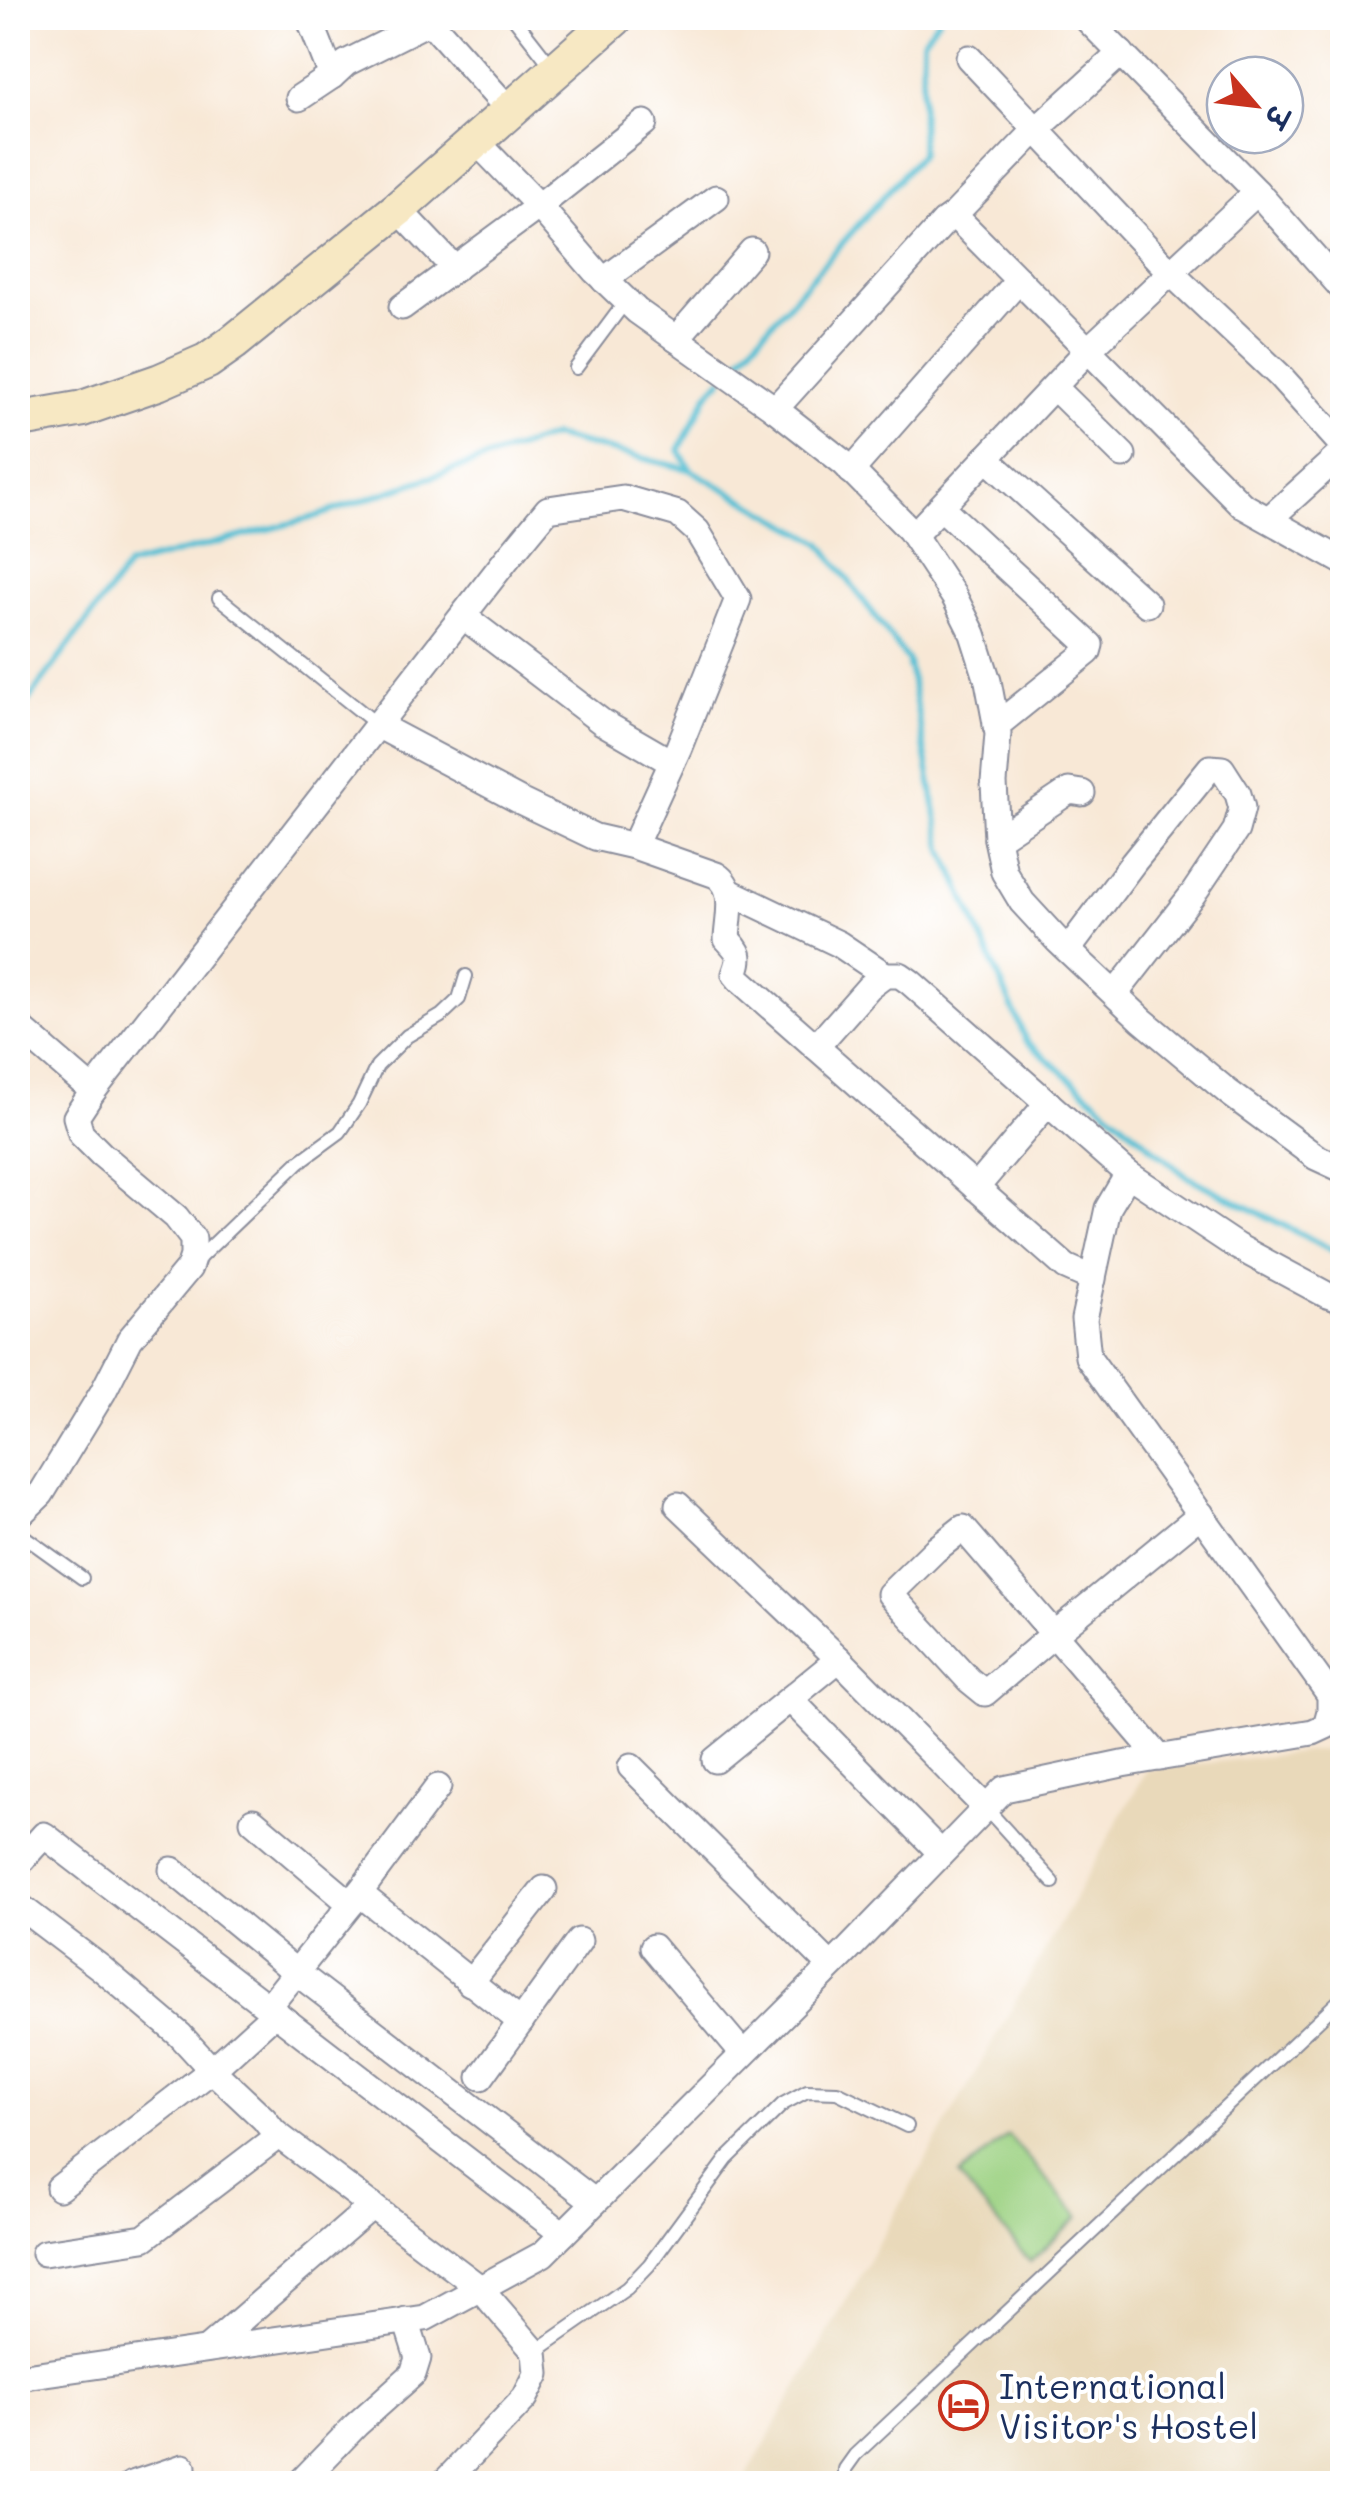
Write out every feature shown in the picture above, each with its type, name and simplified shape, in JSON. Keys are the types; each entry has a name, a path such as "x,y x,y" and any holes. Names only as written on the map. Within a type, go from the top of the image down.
{"street":[{"path":"308,18 332,76"},
{"path":"18,420 81,410 207,362 398,208 475,140 546,59 594,18"},
{"path":"18,407 78,397 154,371 200,350 614,18"},
{"path":"1086,18 1257,192 1342,288"},
{"path":"299,98 346,63 424,24 435,27 505,106"},
{"path":"775,409 944,222 1036,130 1121,53"},
{"path":"969,58 1170,273 1278,375 1342,445"},
{"path":"402,307 644,123"},
{"path":"475,140 626,300 775,409 851,471 914,536 974,634 988,681 998,734 994,783 997,840 1004,872 1022,902 1114,994 1228,1092 1316,1158 1342,1168"},
{"path":"914,536 1089,349 1257,192"},
{"path":"604,280 716,198"},
{"path":"398,208 455,269"},
{"path":"954,215 1242,505 1342,561"},
{"path":"676,339 752,250"},
{"path":"851,471 1019,280"},
{"path":"1054,387 1123,455"},
{"path":"1268,519 1342,453"},
{"path":"986,458 1146,604"},
{"path":"18,1516 41,1494 130,1340 189,1268 193,1256 193,1239 176,1216 100,1154 81,1134 76,1118 93,1091 548,509 624,498 678,514 697,530 738,599 634,846"},
{"path":"941,506 1090,644 1088,652 996,726"},
{"path":"463,616 602,722 672,762"},
{"path":"378,726 595,837 634,846 726,882 730,892 727,939 738,951 740,961 735,974 1066,1268 1092,1278"},
{"path":"1068,950 1210,768 1222,769 1242,808 1236,830 1194,894 1114,994"},
{"path":"997,840 1068,791 1082,792"},
{"path":"730,892 840,944 885,974 900,975 1128,1174 1236,1246 1342,1300"},
{"path":"816,1047 885,974"},
{"path":"18,1026 93,1091"},
{"path":"976,1188 1048,1103"},
{"path":"18,2378 425,2318 543,2254 1004,1788 1334,1729 1330,1695 1088,1357 1084,1319 1092,1278 1108,1208 1128,1174"},
{"path":"678,1505 839,1659 985,1808"},
{"path":"1160,1758 1054,1634 963,1528 890,1594 969,1680 985,1692 1054,1634 1201,1514"},
{"path":"715,1760 839,1659"},
{"path":"790,1699 941,1853"},
{"path":"632,1767 832,1966"},
{"path":"59,2188 212,2070 272,2009 296,1972 438,1788"},
{"path":"253,1821 521,2022"},
{"path":"18,1864 44,1834 563,2234"},
{"path":"172,1870 296,1972 595,2202"},
{"path":"470,1983 544,1889"},
{"path":"18,1905 180,2035 274,2132 480,2288 535,2352 538,2374 524,2398 443,2484"},
{"path":"482,2077 579,1941"},
{"path":"653,1947 743,2054"},
{"path":"44,2253 144,2238 270,2142 274,2132"},
{"path":"208,2350 372,2206"},
{"path":"299,2484 413,2374 418,2358 406,2320"},
{"path":"132,2484 183,2467"}],"lane":[{"path":"514,18 546,59"},
{"path":"576,368 626,300"},
{"path":"220,598 378,726"},
{"path":"189,1268 299,1162 340,1132 377,1066 407,1036 441,1016 459,999 466,976"},
{"path":"18,1532 82,1578"},
{"path":"985,1808 1053,1882"},
{"path":"845,2484 845,2469 855,2455 1342,1998"},
{"path":"535,2352 627,2288 649,2265 727,2159 782,2104 807,2091 837,2092 908,2126"}],"shaded area":[{"path":"1342,1748 1342,2483 742,2484 1147,1770"}],"green space":[{"path":"1008,2135 1079,2217 1030,2262 959,2176"}],"waterway":[{"path":"731,369 921,154 923,40 939,18"},
{"path":"691,470 679,450 708,394 722,379"},
{"path":"18,714 128,566 311,518 553,436 691,470 821,543 908,661 943,849 1027,1042 1186,1176 1342,1255"}],"place":[{"name":"International Visitor's Hostel","path":"964,2405"}]}
